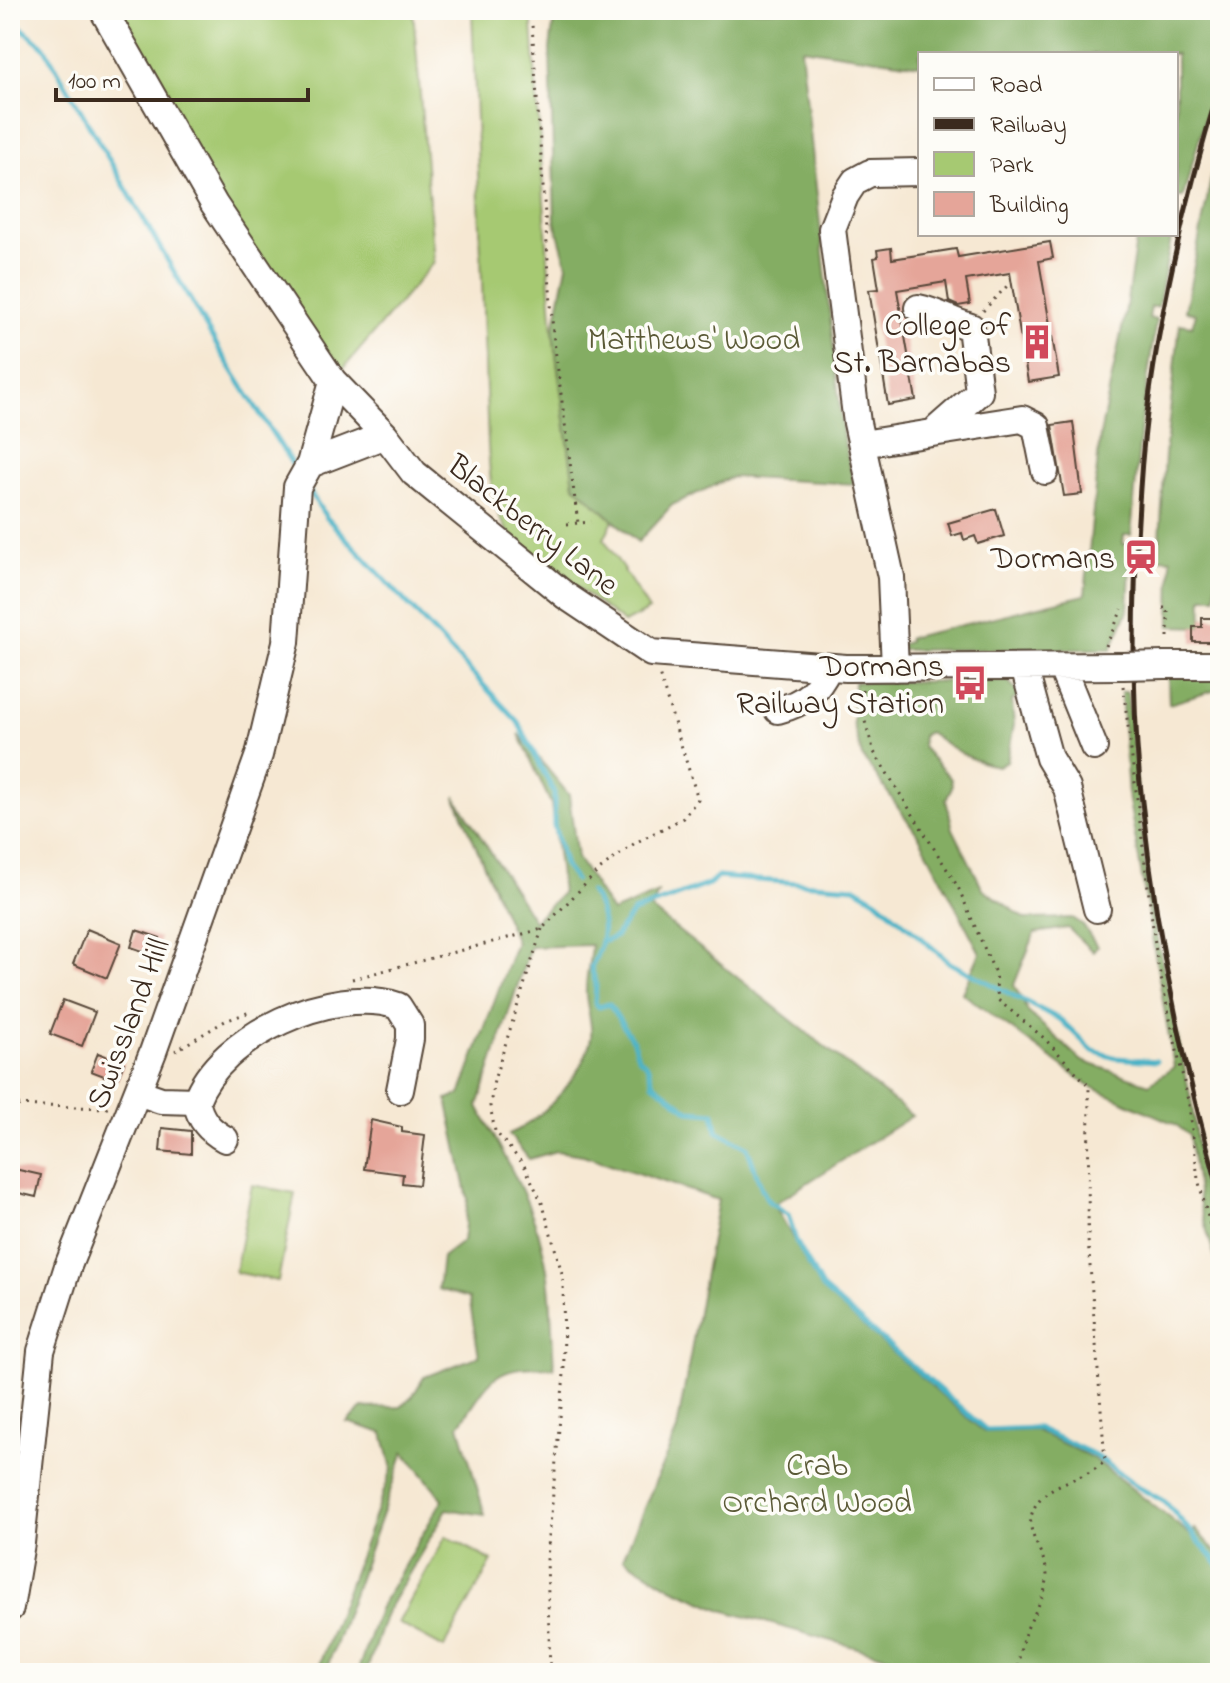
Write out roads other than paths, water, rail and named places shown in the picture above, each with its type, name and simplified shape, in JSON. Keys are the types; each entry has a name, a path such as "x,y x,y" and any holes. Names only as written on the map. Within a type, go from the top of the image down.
{"street":[{"name":"Blackberry Lane","path":"103,10 214,204 333,381 385,435 414,473 490,538 566,596 651,653 861,668 1062,668 1167,655 1220,665"},
{"path":"895,668 891,577 862,444 832,229 840,205 855,181 870,173 918,172"},
{"path":"918,308 940,312 956,323 971,327 979,392 935,430"},
{"name":"Swissland Hill","path":"10,1608 21,1543 41,1351 68,1266 153,1052 259,755 286,642 297,487 310,464 333,381"},
{"path":"862,444 935,430 1022,419 1036,426 1045,471"},
{"path":"310,464 385,435"},
{"path":"778,710 796,706 815,693 829,667"},
{"path":"1024,667 1049,758 1067,788 1097,909"},
{"path":"1062,668 1094,747"},
{"path":"225,1139 211,1131 199,1115 196,1101 201,1086 223,1058 287,1019 334,1003 371,998 398,1006 410,1025 400,1090"},
{"path":"135,1100 196,1101"}],"waterway":[{"path":"10,18 44,47 220,351 296,470"},
{"path":"308,489 326,517 518,722 554,792 554,825 565,867 575,880"},
{"path":"605,941 615,937 633,912 709,884 717,877 855,887 877,900 950,963 1061,1020 1093,1051 1116,1058 1156,1061"},
{"path":"590,892 602,920 599,949 591,967 596,984 595,1003 599,1007 609,1004 633,1041 638,1057 647,1065 653,1083 689,1111 714,1113 717,1131 747,1147 768,1201 788,1214 796,1241 822,1288 986,1430 1037,1428 1095,1455 1138,1487 1165,1502 1220,1566"}],"railway":[{"path":"1220,85 1180,233 1151,387 1140,488 1134,645 1138,763 1155,900 1183,1048 1220,1193"}],"place":[{"name":"College of St. Barnabas","path":"1037,342"},
{"name":"Dormans","path":"1141,557"},
{"name":"Dormans Railway Station","path":"970,683"}],"park label":[{"name":"Matthews' Wood","path":"694,338"},
{"name":"Crab Orchard Wood","path":"817,1482"}]}
